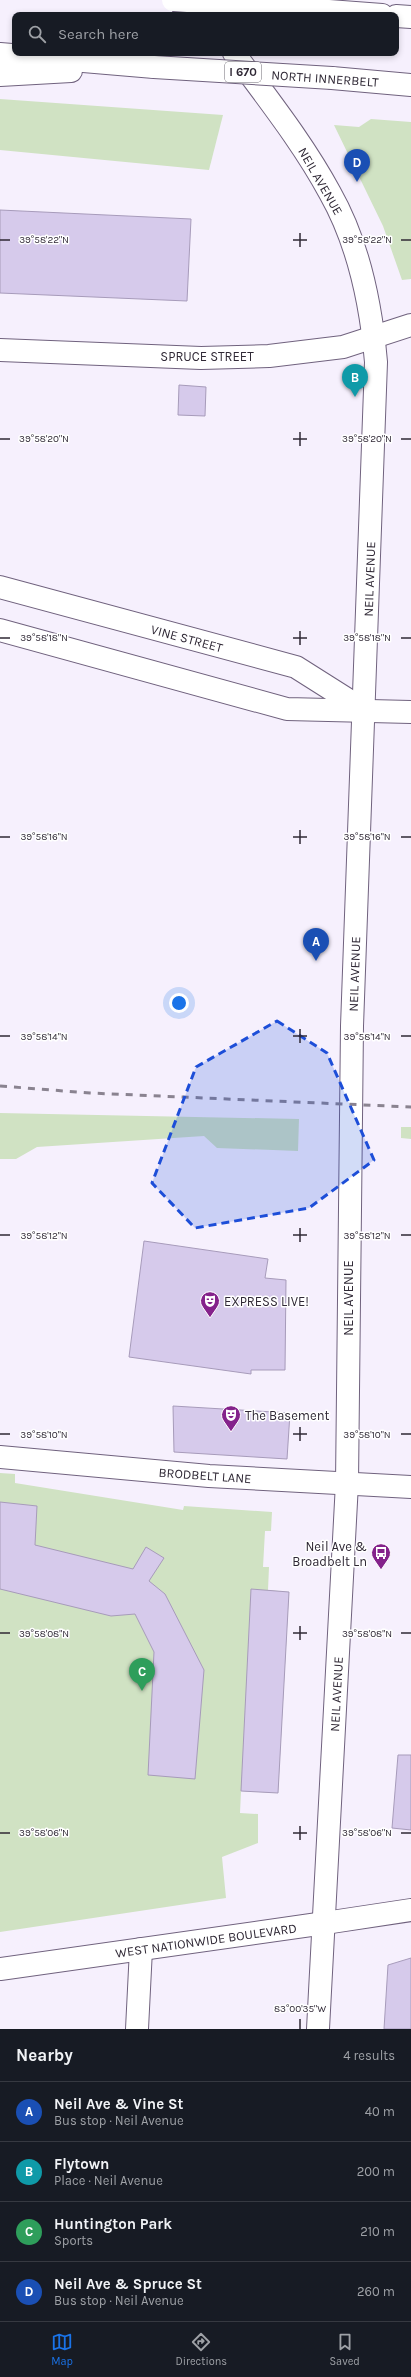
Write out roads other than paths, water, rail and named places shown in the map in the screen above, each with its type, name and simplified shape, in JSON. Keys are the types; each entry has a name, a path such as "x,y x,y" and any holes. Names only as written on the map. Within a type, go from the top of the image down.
{"main road":[{"path":"173,0 342,12"},
{"path":"195,0 204,12"},
{"path":"399,16 411,17"},
{"name":"NORTH INNERBELT","path":"0,54 12,55"},
{"name":"NORTH INNERBELT","path":"24,56 154,67 332,78 411,85"},
{"name":"NEIL AVENUE","path":"236,56 290,129 330,193 343,220 364,282 374,336 376,392 352,1034 347,1483 325,1923 318,2029"},
{"path":"0,75 154,67"},
{"name":"SPRUCE STREET","path":"0,350 200,358 270,356 343,347 411,325"},
{"name":"VINE STREET","path":"0,587 296,667 364,710"},
{"name":"VINE STREET","path":"0,630 287,709 411,712"},
{"name":"BRODBELT LANE","path":"0,1457 208,1476 411,1487"},
{"name":"WEST NATIONWIDE BOULEVARD","path":"0,1969 411,1910"},
{"path":"137,2029 141,1949"}],"railway":[{"path":"0,1086 90,1093 411,1107"}],"place":[{"name":"Neil Ave & Spruce St","path":"357,182"},
{"name":"Flytown","path":"355,397"},
{"name":"Neil Ave & Vine St","path":"316,961"},
{"name":"EXPRESS LIVE!","path":"210,1318"},
{"name":"The Basement","path":"231,1432"},
{"name":"Neil Ave & Broadbelt Ln","path":"381,1570"},
{"name":"Huntington Park","path":"142,1691"}]}
